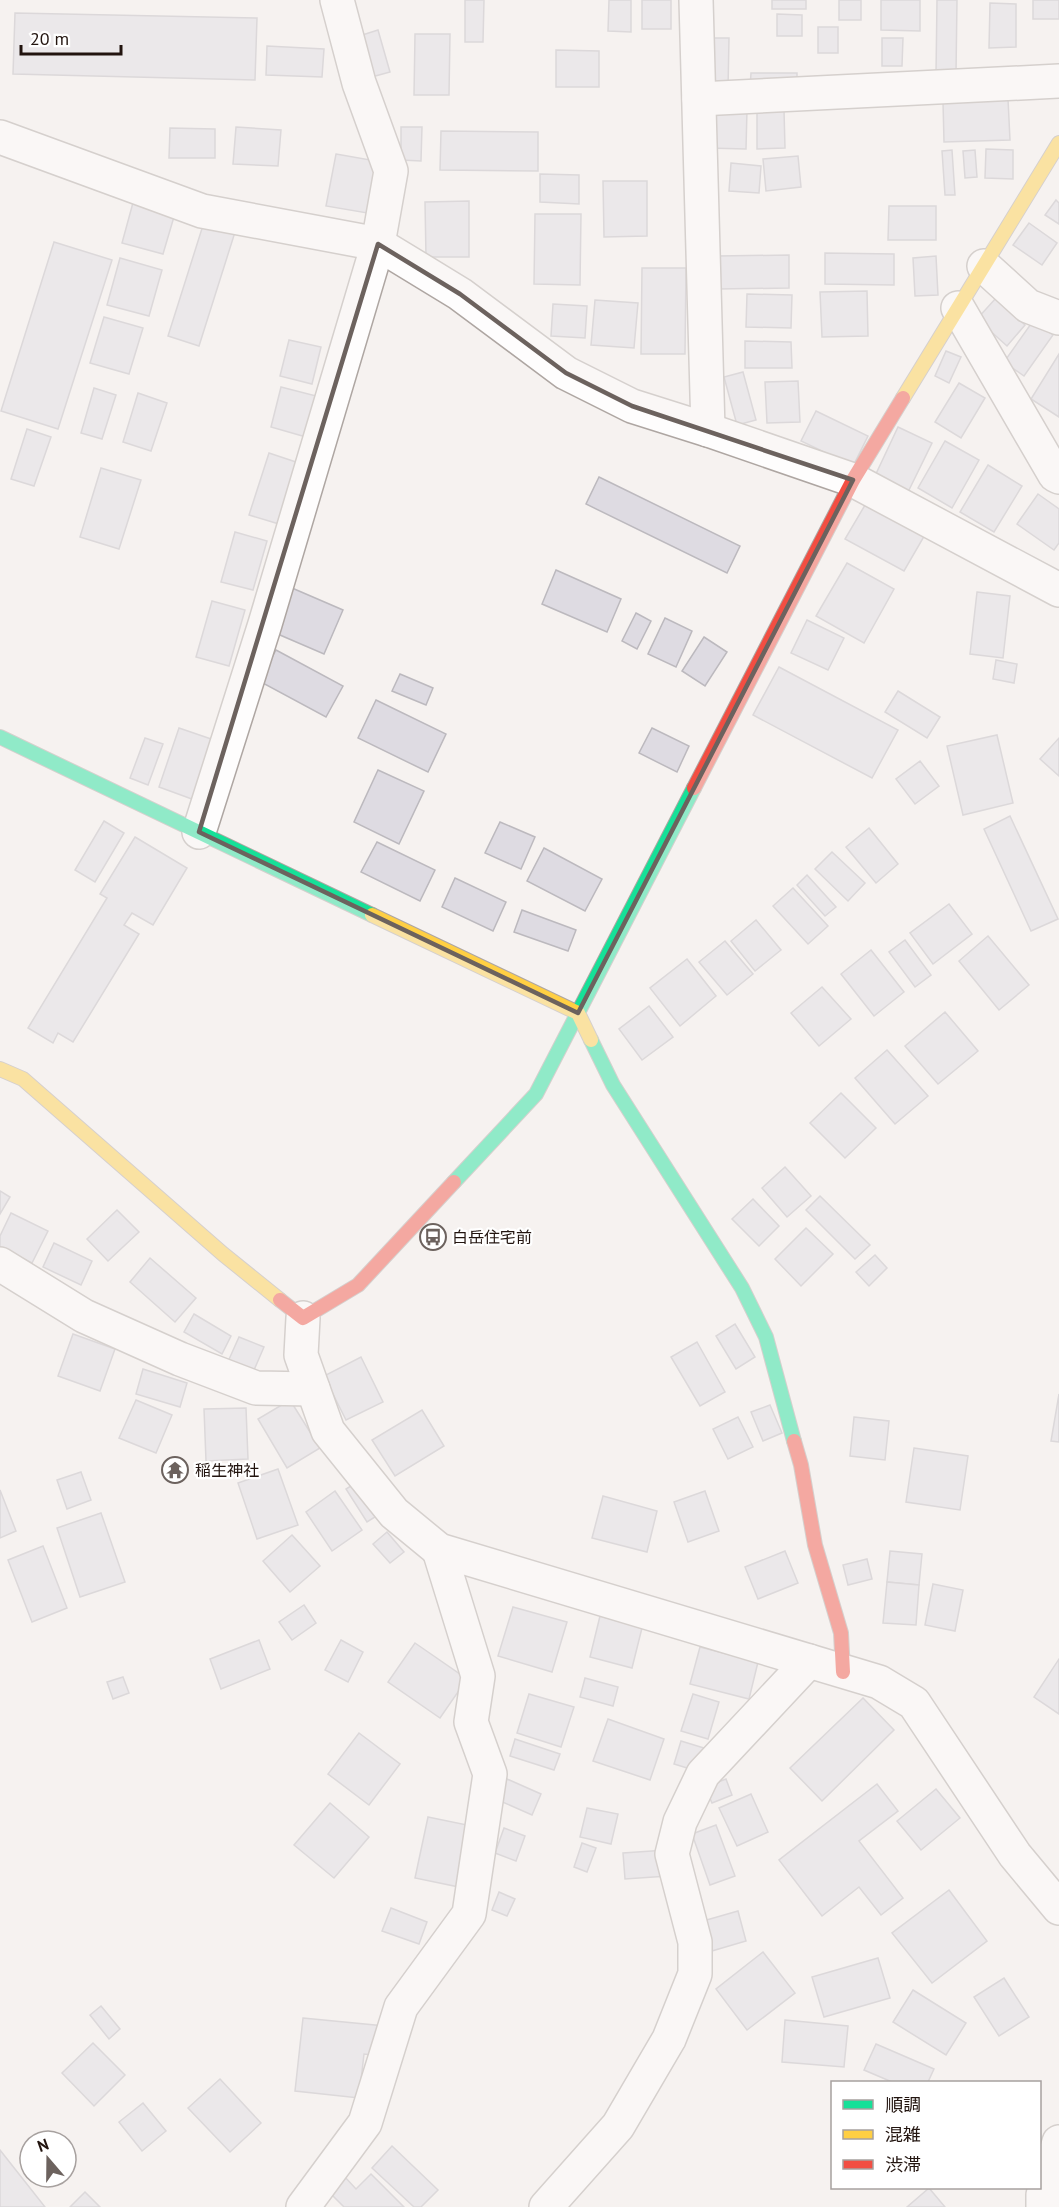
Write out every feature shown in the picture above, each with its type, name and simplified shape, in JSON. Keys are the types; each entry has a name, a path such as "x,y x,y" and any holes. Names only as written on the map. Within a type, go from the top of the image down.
{"street":[{"path":"199,832 265,624 378,244 391,171 359,83 337,0"},
{"path":"696,0 708,430"},
{"path":"699,99 1059,81"},
{"path":"0,137 202,211 378,244 460,294 566,373 632,406 853,480 1059,590"},
{"path":"303,1318 358,1285 536,1094 853,480 1059,143"},
{"path":"984,266 1028,306 1059,318"},
{"path":"958,308 1055,476 1059,477"},
{"path":"0,737 578,1013 613,1085 742,1288 766,1337 801,1466 815,1545 841,1633 843,1672"},
{"path":"0,1069 23,1079 223,1254 303,1318"},
{"path":"0,1264 84,1316 180,1359 256,1388 313,1389"},
{"path":"303,1318 301,1355 328,1431 394,1513 439,1550 879,1682 914,1703 1015,1855 1059,1908"},
{"path":"303,2207 365,2123 400,2007 469,1914 490,1774 471,1722 478,1676 439,1550"},
{"path":"546,2207 618,2126 669,2039 695,1974 694,1942 672,1854 680,1822 703,1774 809,1661"},
{"path":"1043,2207 1043,2195 1059,2142"}],"highlighted area":[{"path":"378,244 460,294 566,373 632,406 853,480 578,1013 199,832"}],"building":[{"path":"465,0 484,0 483,42 465,42"},
{"path":"609,0 631,0 631,32 608,31"},
{"path":"642,0 671,0 671,29 642,29"},
{"path":"772,0 806,0 806,9 772,9"},
{"path":"839,0 861,0 861,20 839,20"},
{"path":"881,0 920,0 920,31 881,30"},
{"path":"937,0 957,0 956,74 936,74"},
{"path":"1033,0 1059,0 1059,19 1033,19"},
{"path":"990,3 1016,4 1016,47 989,48"},
{"path":"15,13 257,18 255,80 13,74"},
{"path":"777,14 802,15 802,36 777,36"},
{"path":"818,27 838,27 838,53 818,53"},
{"path":"378,30 390,72 368,78 356,37"},
{"path":"415,34 450,34 449,95 414,95"},
{"path":"710,38 729,38 728,90 709,90"},
{"path":"882,38 903,38 902,66 882,66"},
{"path":"267,46 324,49 322,77 266,75"},
{"path":"556,50 599,51 599,87 556,87"},
{"path":"751,73 797,73 797,89 750,88"},
{"path":"1008,99 1010,140 944,142 943,102"},
{"path":"708,109 747,110 746,149 707,148"},
{"path":"784,110 785,148 757,149 757,111"},
{"path":"236,127 281,130 278,166 233,164"},
{"path":"401,127 422,127 421,161 401,160"},
{"path":"170,128 215,129 215,158 169,158"},
{"path":"441,131 538,132 538,171 440,170"},
{"path":"986,149 1013,150 1013,179 985,178"},
{"path":"952,150 955,195 945,195 942,151"},
{"path":"975,150 977,177 965,178 963,151"},
{"path":"336,154 382,162 373,214 326,206"},
{"path":"798,156 801,187 766,191 763,159"},
{"path":"731,163 761,166 759,193 729,191"},
{"path":"540,174 579,175 579,204 540,202"},
{"path":"603,181 647,181 647,236 604,237"},
{"path":"134,199 176,210 163,254 122,243"},
{"path":"1056,200 1059,203 1059,224 1045,215"},
{"path":"469,201 469,257 426,257 425,202"},
{"path":"889,206 936,206 936,240 888,240"},
{"path":"535,214 581,214 580,285 534,284"},
{"path":"205,219 236,229 199,346 168,336"},
{"path":"1029,223 1057,243 1042,265 1013,245"},
{"path":"54,242 112,260 58,429 1,411"},
{"path":"825,253 894,254 894,285 825,284"},
{"path":"789,255 789,288 718,289 718,256"},
{"path":"936,256 938,295 915,296 913,258"},
{"path":"120,258 162,270 149,316 107,305"},
{"path":"642,268 686,268 685,354 641,354"},
{"path":"867,291 868,336 822,337 820,292"},
{"path":"747,294 792,295 791,328 746,327"},
{"path":"996,298 1025,325 1007,346 977,319"},
{"path":"595,300 638,303 634,348 591,345"},
{"path":"553,304 587,306 585,338 551,336"},
{"path":"104,317 143,328 129,374 90,363"},
{"path":"1033,321 1053,335 1024,376 1004,362"},
{"path":"289,340 321,347 312,384 280,376"},
{"path":"745,341 791,342 792,368 745,368"},
{"path":"946,351 961,357 949,383 935,376"},
{"path":"1059,354 1059,417 1031,399"},
{"path":"743,372 756,420 737,425 724,377"},
{"path":"798,381 800,422 767,423 765,382"},
{"path":"959,383 985,398 961,438 935,422"},
{"path":"281,387 324,398 313,439 271,427"},
{"path":"94,388 116,395 102,439 81,433"},
{"path":"138,393 167,403 151,451 123,442"},
{"path":"816,411 868,436 853,466 801,441"},
{"path":"898,427 932,443 908,492 875,476"},
{"path":"27,429 51,437 34,486 11,479"},
{"path":"945,441 979,460 952,508 918,488"},
{"path":"269,453 299,463 279,524 249,515"},
{"path":"988,465 1022,486 994,532 960,512"},
{"path":"101,468 141,480 119,549 80,537"},
{"path":"599,477 740,546 727,573 586,504"},
{"path":"1038,494 1059,509 1059,543 1054,550 1017,524"},
{"path":"868,500 926,533 904,571 845,539"},
{"path":"235,532 267,541 253,590 221,582"},
{"path":"847,563 894,589 864,643 816,616"},
{"path":"556,570 621,599 607,632 542,604"},
{"path":"292,588 343,610 324,654 273,632"},
{"path":"977,592 1010,596 1003,658 970,654"},
{"path":"212,601 245,610 229,666 196,657"},
{"path":"636,613 651,621 637,649 622,641"},
{"path":"665,618 692,631 676,667 648,654"},
{"path":"807,620 844,638 828,670 791,653"},
{"path":"704,637 727,652 705,686 682,671"},
{"path":"276,650 343,686 326,717 259,681"},
{"path":"996,660 1017,664 1014,683 993,679"},
{"path":"779,667 898,730 872,778 753,715"},
{"path":"400,674 433,688 426,705 392,691"},
{"path":"898,691 940,717 927,738 885,712"},
{"path":"376,700 446,734 428,772 358,738"},
{"path":"179,728 220,742 200,802 159,787"},
{"path":"652,728 689,746 677,772 639,753"},
{"path":"997,735 1013,803 963,815 947,746"},
{"path":"145,738 163,744 148,785 130,778"},
{"path":"1059,738 1059,776 1040,759"},
{"path":"920,761 939,786 915,804 896,779"},
{"path":"378,770 424,791 399,844 354,822"},
{"path":"1010,816 1058,919 1031,931 984,829"},
{"path":"104,821 124,833 95,882 75,870"},
{"path":"500,822 535,837 521,869 485,853"},
{"path":"869,828 898,864 876,883 846,847"},
{"path":"135,837 187,868 153,925 132,913 124,925 139,934 73,1042 58,1033 53,1043 28,1028 107,898 100,894"},
{"path":"377,842 435,870 420,901 361,872"},
{"path":"544,848 602,879 585,911 527,881"},
{"path":"832,852 865,883 848,901 815,869"},
{"path":"807,875 836,907 825,916 797,885"},
{"path":"455,878 506,902 493,931 442,907"},
{"path":"793,888 828,926 808,944 773,906"},
{"path":"949,904 972,934 933,964 910,933"},
{"path":"522,910 576,930 568,951 514,932"},
{"path":"756,920 781,950 755,971 731,941"},
{"path":"988,936 1029,985 999,1010 959,961"},
{"path":"905,940 931,975 915,987 889,952"},
{"path":"725,941 753,974 727,995 699,962"},
{"path":"871,950 904,992 874,1016 841,974"},
{"path":"687,959 716,996 680,1026 650,988"},
{"path":"822,987 851,1019 819,1046 791,1013"},
{"path":"649,1006 673,1037 642,1060 619,1029"},
{"path":"945,1012 978,1051 938,1084 905,1046"},
{"path":"887,1050 928,1096 895,1124 855,1078"},
{"path":"841,1093 876,1128 845,1158 810,1123"},
{"path":"785,1167 811,1196 787,1217 762,1188"},
{"path":"0,1191 10,1197 0,1214"},
{"path":"820,1196 870,1245 855,1259 806,1210"},
{"path":"753,1199 779,1226 759,1246 732,1219"},
{"path":"117,1210 139,1232 108,1261 87,1239"},
{"path":"11,1213 48,1231 32,1263 0,1247 0,1236"},
{"path":"806,1228 833,1254 801,1286 775,1259"},
{"path":"54,1243 92,1261 81,1285 43,1267"},
{"path":"875,1255 887,1268 869,1286 856,1272"},
{"path":"150,1258 196,1298 175,1322 130,1282"},
{"path":"194,1314 231,1336 222,1354 184,1332"},
{"path":"735,1324 755,1357 736,1369 716,1336"},
{"path":"73,1334 115,1349 100,1391 58,1376"},
{"path":"239,1337 264,1347 251,1377 226,1366"},
{"path":"697,1342 725,1392 700,1406 671,1357"},
{"path":"361,1357 383,1402 346,1420 324,1376"},
{"path":"143,1369 187,1383 180,1407 136,1394"},
{"path":"1059,1394 1059,1442 1051,1441"},
{"path":"136,1400 172,1415 156,1453 119,1438"},
{"path":"290,1400 320,1448 287,1468 258,1419"},
{"path":"770,1405 782,1433 763,1441 751,1412"},
{"path":"246,1408 248,1459 206,1461 204,1409"},
{"path":"422,1410 444,1446 395,1476 372,1440"},
{"path":"738,1417 753,1447 728,1459 713,1429"},
{"path":"854,1417 889,1421 885,1460 850,1456"},
{"path":"914,1448 968,1456 960,1510 906,1502"},
{"path":"278,1469 298,1525 257,1539 238,1483"},
{"path":"81,1472 91,1500 67,1509 57,1480"},
{"path":"362,1479 383,1512 367,1522 346,1489"},
{"path":"0,1490 16,1531 0,1538"},
{"path":"335,1491 362,1530 332,1551 306,1512"},
{"path":"705,1491 719,1531 688,1542 674,1502"},
{"path":"603,1496 657,1511 647,1552 592,1538"},
{"path":"101,1513 125,1582 80,1597 57,1528"},
{"path":"387,1532 404,1552 390,1563 373,1544"},
{"path":"292,1535 320,1566 290,1592 263,1561"},
{"path":"43,1546 67,1608 32,1622 8,1560"},
{"path":"785,1551 798,1583 758,1599 745,1567"},
{"path":"890,1551 922,1554 919,1585 887,1582"},
{"path":"867,1559 872,1579 848,1585 843,1565"},
{"path":"887,1582 919,1585 916,1625 883,1623"},
{"path":"933,1584 963,1590 955,1631 925,1625"},
{"path":"304,1605 316,1623 292,1640 279,1622"},
{"path":"513,1607 567,1622 552,1672 498,1656"},
{"path":"600,1616 642,1628 632,1668 590,1657"},
{"path":"259,1640 270,1669 221,1689 210,1659"},
{"path":"341,1640 363,1652 348,1682 325,1670"},
{"path":"415,1643 467,1679 440,1718 388,1682"},
{"path":"700,1647 758,1662 749,1699 690,1684"},
{"path":"1059,1659 1059,1714 1034,1697"},
{"path":"123,1677 129,1693 113,1699 107,1682"},
{"path":"585,1678 618,1687 613,1706 580,1697"},
{"path":"529,1694 574,1707 561,1747 517,1733"},
{"path":"693,1694 719,1702 708,1739 681,1731"},
{"path":"863,1698 894,1730 822,1801 790,1768"},
{"path":"608,1719 664,1739 650,1780 593,1761"},
{"path":"359,1733 400,1764 369,1805 328,1774"},
{"path":"515,1739 560,1754 554,1770 510,1756"},
{"path":"681,1741 704,1748 697,1771 674,1764"},
{"path":"507,1779 541,1794 532,1815 498,1800"},
{"path":"726,1779 732,1795 712,1803 705,1787"},
{"path":"877,1784 898,1811 859,1841 903,1898 881,1915 859,1887 822,1916 779,1860"},
{"path":"936,1789 960,1818 921,1850 897,1821"},
{"path":"751,1794 768,1832 737,1846 719,1808"},
{"path":"330,1803 369,1837 334,1878 294,1845"},
{"path":"587,1808 618,1814 611,1844 580,1837"},
{"path":"428,1817 472,1826 459,1887 415,1878"},
{"path":"716,1825 735,1876 710,1885 692,1834"},
{"path":"504,1828 525,1836 516,1861 495,1853"},
{"path":"582,1843 596,1848 587,1872 574,1867"},
{"path":"666,1850 668,1876 625,1879 623,1853"},
{"path":"949,1890 987,1941 932,1983 892,1933"},
{"path":"499,1892 515,1899 507,1916 492,1910"},
{"path":"391,1908 427,1922 419,1944 382,1931"},
{"path":"738,1911 746,1941 705,1953 696,1923"},
{"path":"763,1952 795,1993 747,2030 716,1989"},
{"path":"878,1958 890,1998 824,2017 812,1977"},
{"path":"1004,1978 1029,2017 999,2036 974,1997"},
{"path":"913,1990 966,2023 946,2055 893,2022"},
{"path":"101,2006 120,2029 109,2039 90,2015"},
{"path":"303,2018 385,2026 381,2056 364,2054 359,2098 295,2091"},
{"path":"785,2020 848,2026 844,2067 782,2062"},
{"path":"93,2043 125,2075 94,2106 62,2073"},
{"path":"876,2044 934,2069 928,2081 890,2081 864,2070"},
{"path":"220,2079 261,2123 230,2152 188,2108"},
{"path":"143,2103 166,2131 142,2151 119,2122"},
{"path":"392,2146 438,2190 421,2207 414,2207 372,2168"},
{"path":"0,2150 18,2173 18,2189 31,2189 45,2207 0,2207"},
{"path":"371,2174 404,2207 344,2207 330,2193 345,2177 356,2189"},
{"path":"930,2189 945,2207 907,2207"},
{"path":"85,2192 100,2207 70,2207"}],"traffic: fast":[{"path":"0,737 372,915"},
{"path":"454,1182 536,1094 694,788"},
{"path":"591,1040 613,1085 742,1288 766,1337 794,1441"}],"traffic: slow":[{"path":"903,398 1059,143"},
{"path":"372,915 578,1013 591,1040"},
{"path":"0,1069 23,1079 223,1254 280,1300"}],"traffic: jam":[{"path":"694,788 853,480 903,398"},
{"path":"280,1300 303,1318 358,1285 454,1182"},
{"path":"794,1441 801,1465 815,1545 841,1633 843,1672"}],"place":[{"name":"白岳住宅前","path":"433,1237"},
{"name":"稲生神社","path":"175,1470"}]}
